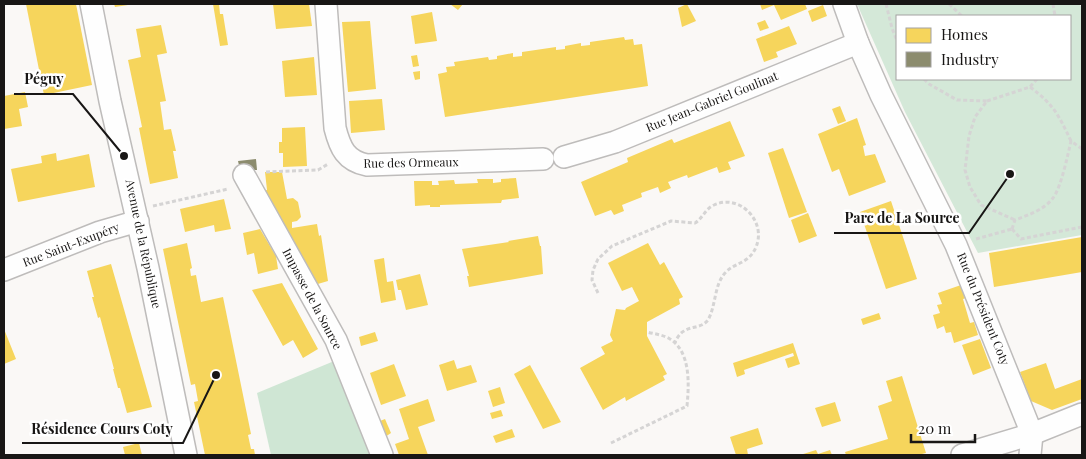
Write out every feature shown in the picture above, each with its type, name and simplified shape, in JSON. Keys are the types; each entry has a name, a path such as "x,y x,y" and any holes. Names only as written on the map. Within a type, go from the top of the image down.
{"street":[{"name":"Avenue de la République","path":"91,4 186,455"},
{"name":"Rue des Ormeaux","path":"326,4 335,128 339,143 346,154 356,163 367,165 554,158"},
{"name":"Rue du Président Coty","path":"844,4 858,43 881,95 956,245 1032,434 1030,455"},
{"name":"Rue Jean-Gabriel Goulinat","path":"554,158 615,142 858,43"},
{"name":"Impasse de la Source","path":"247,180 336,340 382,455"},
{"name":"Rue Saint-Exupéry","path":"4,270 100,232 136,212"},
{"path":"962,455 1032,434 1082,414"}],"path":[{"path":"886,4 896,38"},
{"path":"949,4 961,15"},
{"path":"925,80 957,100 987,101 1030,87 1036,80"},
{"path":"1030,87 1056,110 1071,141 1082,149"},
{"path":"987,101 974,117 969,136 965,170 970,187 981,205 1015,220 1034,213 1053,198 1064,171 1071,141"},
{"path":"136,212 149,200 151,206 237,187 247,188 247,180 271,171 318,170 346,154"},
{"path":"598,293 592,280 593,270 604,253 612,246 671,221 695,223 707,208 715,204 722,202 742,205 755,220 758,230 756,247 745,261 724,274 708,320 697,328 685,330 675,342"},
{"path":"1012,229 1015,220"},
{"path":"1012,229 1021,239 1082,227"},
{"path":"956,245 1012,229"},
{"path":"611,443 687,406 688,371 681,353 675,342 669,338 647,332"}],"green space":[{"path":"857,4 1079,4 1082,8 1082,235 978,253 905,112"},
{"path":"339,359 376,455 271,455 257,393"}],"building: Homes":[{"path":"26,4 76,4 92,85 44,95"},
{"path":"114,4 128,4 128,5 115,7"},
{"path":"213,4 219,4 220,14 223,14 228,45 220,46"},
{"path":"273,4 309,4 312,26 276,29"},
{"path":"450,4 463,4 458,10"},
{"path":"687,4 696,21 682,27 678,8"},
{"path":"760,4 805,4 807,9 781,20 774,5 762,10"},
{"path":"823,5 827,16 812,22 808,11"},
{"path":"432,12 437,41 415,44 411,16"},
{"path":"765,20 769,28 760,31 757,23"},
{"path":"370,21 376,89 348,92 342,22"},
{"path":"161,25 167,53 157,55 166,101 160,102 164,130 171,129 176,151 173,151 178,178 150,184 139,128 142,127 128,60 141,57 136,29"},
{"path":"789,26 797,44 776,52 778,57 764,62 756,39"},
{"path":"624,37 625,40 633,39 634,45 642,44 648,86 445,117 438,74 447,72 446,67 455,66 454,62 488,57 489,60 497,59 497,56 513,53 513,57 522,56 522,52 556,47 556,50 565,49 565,46 581,43 581,46 590,45 590,42"},
{"path":"417,55 419,66 413,67 411,56"},
{"path":"314,57 317,95 285,97 282,61"},
{"path":"420,71 420,79 415,80 413,72"},
{"path":"25,92 28,107 19,109 22,126 4,129 4,96"},
{"path":"382,99 385,130 351,133 349,101"},
{"path":"840,106 846,121 838,124 832,109"},
{"path":"857,118 866,145 863,146 865,156 875,154 886,182 849,196 839,169 832,172 818,134"},
{"path":"730,121 745,156 728,162 731,169 719,173 717,167 688,178 687,175 668,182 671,188 660,193 658,187 641,193 642,197 622,205 624,211 614,215 611,210 595,216 581,182 628,162 627,158 672,139 674,143"},
{"path":"305,127 307,166 283,167 283,153 279,153 279,142 282,142 282,128"},
{"path":"783,148 807,212 789,218 768,153"},
{"path":"56,153 57,161 89,154 95,187 18,202 11,169 42,163 41,156"},
{"path":"265,172 282,172 287,199 293,198 298,202 301,217 297,221 292,222 292,228 317,224 319,236 321,235 328,281 311,286 259,192 267,190"},
{"path":"516,178 519,198 502,200 501,203 440,205 440,207 430,207 430,205 415,206 414,181 432,181 432,185 439,185 438,181 454,180 455,184 478,183 477,179 493,179 493,183 501,182 501,179"},
{"path":"224,199 231,229 215,232 214,225 185,232 180,209"},
{"path":"891,201 917,279 886,289 860,212"},
{"path":"808,213 817,236 799,243 791,220"},
{"path":"260,229 276,256 278,269 258,274 254,253 247,255 243,233"},
{"path":"538,236 541,246 543,274 469,287 467,276 469,276 462,249"},
{"path":"1082,237 1082,272 994,287 989,253"},
{"path":"187,243 192,268 190,269 191,276 196,275 201,302 223,297 251,434 248,435 251,449 254,449 255,455 205,455 194,402 198,401 195,384 191,385 163,249"},
{"path":"648,243 660,265 664,262 683,297 679,299 680,304 647,322 647,336 667,374 663,376 665,380 626,401 625,397 603,410 580,368 605,354 601,347 613,341 610,335 616,309 625,310 639,301 632,287 622,291 608,263"},
{"path":"384,258 387,282 393,281 396,300 381,303 374,260"},
{"path":"111,264 152,407 127,413 120,388 118,388 100,317 98,318 92,297 94,297 87,271"},
{"path":"420,274 428,305 406,310 401,290 398,290 396,280"},
{"path":"282,283 318,349 303,358 293,340 283,346 252,290"},
{"path":"961,285 966,298 963,299 970,323 974,322 978,335 954,343 951,332 946,333 944,326 937,329 933,315 940,313 937,305 942,304 938,293"},
{"path":"879,313 881,319 863,325 861,319"},
{"path":"4,329 16,359 4,364"},
{"path":"375,332 378,341 361,346 359,337"},
{"path":"980,339 991,368 973,375 962,345"},
{"path":"793,343 800,364 788,368 785,359 794,356 793,353 744,370 745,374 737,377 733,363"},
{"path":"454,360 457,369 471,365 477,382 447,391 439,365"},
{"path":"1046,363 1055,389 1082,379 1082,399 1052,410 1031,401 1020,372"},
{"path":"394,364 406,396 381,405 370,373"},
{"path":"530,365 561,422 543,429 514,374"},
{"path":"902,376 926,453 918,455 846,455 845,452 888,439 878,406 892,401 886,381"},
{"path":"500,387 505,403 493,407 488,391"},
{"path":"428,399 435,421 418,427 428,455 399,455 395,444 409,439 399,409"},
{"path":"835,402 841,421 822,427 815,408"},
{"path":"501,410 503,416 492,419 490,413"},
{"path":"385,419 391,433 385,437 375,423"},
{"path":"758,428 763,444 747,449 748,455 736,455 730,437"},
{"path":"512,429 515,437 496,443 493,436"},
{"path":"139,443 142,455 125,455 123,447"},
{"path":"816,450 818,454 830,450 832,455 800,455"}],"building: Industry":[{"path":"256,159 257,170 240,170 238,161"}],"place":[{"name":"Péguy","path":"124,156"},
{"name":"Parc de La Source","path":"1010,174"},
{"name":"Résidence Cours Coty","path":"216,375"}]}
